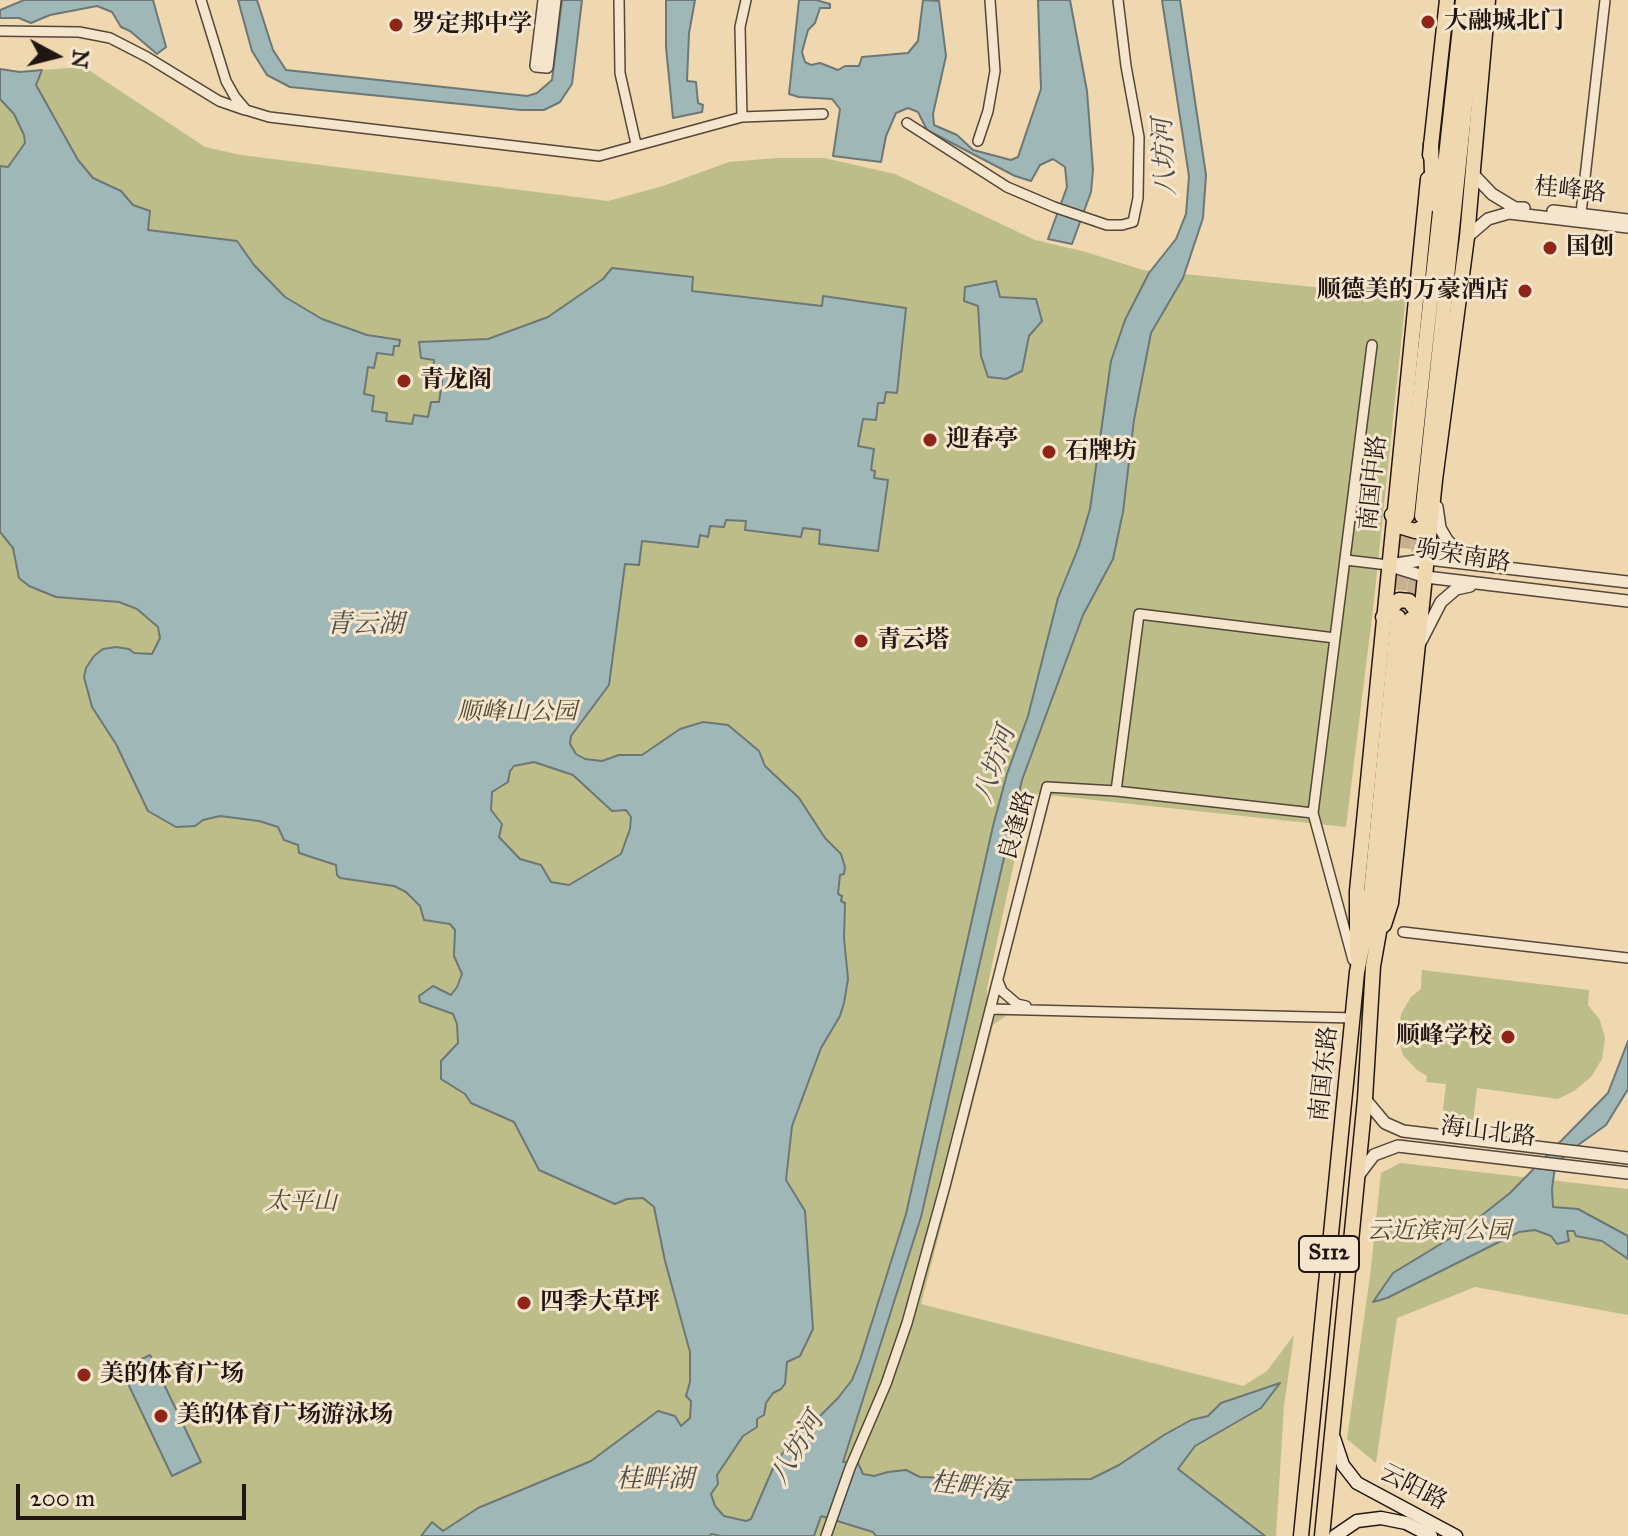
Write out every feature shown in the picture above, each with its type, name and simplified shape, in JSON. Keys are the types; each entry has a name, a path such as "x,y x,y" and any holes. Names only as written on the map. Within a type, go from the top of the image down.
{"main road":[{"name":"南国中路","path":"1407,516 1431,144 1447,0"},
{"name":"南国中路","path":"1407,516 1463,0"},
{"name":"南国中路","path":"1373,966 1391,903 1418,648 1403,620 1388,565 1407,516 1476,0"},
{"name":"南国中路","path":"1403,620 1426,577 1435,480 1467,237 1488,0"},
{"path":"1431,144 1435,257"},
{"path":"1407,516 1402,527 1415,531 1424,527 1433,504"},
{"name":"南国东路","path":"1322,1536 1365,1099 1373,966 1382,915 1403,620"},
{"name":"南国东路","path":"1301,1536 1357,972 1369,913 1403,620"},
{"name":"云阳路","path":"1333,1432 1343,1465 1357,1483 1456,1536"},
{"name":"云阳路","path":"1335,1536 1357,1521 1369,1518 1394,1520 1431,1536"}],"street":[{"path":"201,0 226,81 246,110"},
{"path":"544,0 536,66 547,67 555,0"},
{"path":"619,0 620,73 636,144"},
{"path":"742,117 740,27 746,0"},
{"path":"978,141 988,111 995,71 990,0"},
{"path":"907,123 1007,187 1107,225 1133,222 1138,198 1139,137 1118,0"},
{"path":"1581,213 1605,0"},
{"path":"0,31 79,32 110,38 219,101 269,117 599,156 742,117 823,114"},
{"name":"桂峰路","path":"1472,173 1492,194 1515,208 1628,220"},
{"path":"1467,237 1488,219 1509,213 1628,227"},
{"path":"1357,972 1313,813 1372,345"},
{"path":"1435,480 1439,523 1447,540 1461,555 1494,567"},
{"name":"驹荣南路","path":"1388,565 1428,559 1628,582"},
{"path":"1346,560 1388,565"},
{"name":"驹荣南路","path":"1388,565 1426,577 1628,601"},
{"path":"1418,648 1435,609 1448,593 1466,587 1490,585"},
{"path":"1313,813 1116,791 1139,614 1335,638"},
{"name":"良逢路","path":"826,1536 907,1323 1047,787 1116,791"},
{"path":"1403,932 1628,958"},
{"path":"998,981 1002,991 1017,1004 1038,1009"},
{"path":"990,1009 1353,1018"},
{"name":"海山北路","path":"1365,1099 1385,1123 1403,1131 1628,1158"},
{"name":"海山北路","path":"1356,1179 1374,1155 1398,1146 1628,1173"}],"green space":[{"name":"顺峰山公园","path":"84,67 205,147 241,155 608,201 663,186 729,162 824,158 895,174 1035,240 1143,270 1406,296 1346,827 1029,793 987,988 987,1003 1007,1015 993,1025 921,1304 1243,1386 1267,1371 1294,1335 1284,1406 1276,1536 0,1536 0,99 42,70"},
{"path":"1422,970 1589,990 1588,1005 1600,1020 1605,1038 1602,1059 1591,1077 1558,1099 1477,1088 1473,1123 1442,1119 1446,1084 1426,1082 1427,1076 1403,1055 1398,1037 1401,1014 1411,997 1421,989"},
{"name":"云近滨河公园","path":"1400,1163 1628,1189 1628,1315 1475,1287 1397,1318 1376,1463 1347,1439 1381,1173"}],"water":[{"path":"24,0 153,0 166,47 157,54 121,27 112,12 97,6 50,15 31,23 19,18 0,18 0,10"},
{"path":"238,0 257,0 273,50 286,70 527,96 537,93 552,80 562,0 582,0 572,84 560,102 544,110 290,87 267,75 252,51"},
{"path":"666,0 695,0 689,33 687,81 696,82 698,103 703,105 702,112 673,118 666,47"},
{"path":"799,0 830,4 830,8 820,8 815,23 808,30 802,52 805,62 811,65 820,63 838,70 845,66 859,66 862,57 908,53 918,41 923,0 939,1 946,56 933,114 934,125 957,135 973,150 1011,160 1018,157 1041,89 1038,0 1070,0 1087,91 1093,170 1091,192 1072,244 1048,239 1067,187 1065,167 1053,159 1040,165 1031,181 1015,176 927,130 918,112 908,108 896,113 886,136 881,162 833,156 840,109 832,99 789,94"},
{"name":"青云湖","path":"1162,0 1180,0 1206,175 1203,218 1183,278 1151,333 1113,559 1083,615 1022,780 921,1217 843,1462 858,1463 863,1474 874,1476 906,1470 920,1477 1091,1479 1191,1420 1208,1416 1221,1403 1280,1383 1261,1408 1195,1446 1178,1469 1265,1536 876,1536 873,1532 821,1516 814,1536 421,1536 432,1522 443,1531 478,1508 591,1461 658,1411 675,1416 681,1426 690,1418 691,1401 686,1396 690,1382 690,1352 654,1207 643,1198 615,1204 539,1170 514,1122 471,1103 465,1094 441,1079 441,1061 458,1043 457,1024 453,1014 420,1002 419,996 433,986 451,995 457,987 462,974 454,956 455,930 450,924 424,920 420,906 406,892 394,886 340,878 336,865 299,853 298,845 284,840 278,827 220,816 203,820 195,826 176,827 148,811 116,744 92,707 84,677 94,656 103,649 116,647 134,653 152,654 160,638 158,627 137,609 119,602 56,597 29,586 19,578 13,548 0,532 0,166 8,167 25,143 14,114 0,99 0,69 20,72 42,70 36,85 78,160 93,178 121,191 133,205 150,211 148,230 237,241 254,265 285,297 322,319 367,335 400,340 399,346 394,346 393,355 377,353 374,368 368,367 364,394 374,396 372,411 387,413 386,421 412,424 414,415 428,417 431,402 439,402 443,375 433,373 434,360 421,358 419,342 488,339 548,317 603,279 612,268 693,277 692,291 822,306 823,296 906,308 897,393 886,392 884,403 878,403 876,420 863,419 858,446 874,449 871,470 875,471 874,478 888,480 878,551 819,544 820,530 803,528 801,537 745,530 746,521 726,520 724,527 710,526 708,537 700,535 698,547 642,541 639,565 625,564 609,685 571,736 570,744 576,754 585,759 602,761 619,755 642,755 680,729 703,722 728,725 759,751 765,766 799,798 825,838 841,854 845,867 844,874 840,875 838,894 845,903 848,979 844,1003 821,1048 792,1126 786,1180 805,1211 813,1329 800,1356 787,1362 785,1384 766,1403 764,1415 757,1419 757,1427 743,1436 717,1475 718,1484 711,1494 715,1506 724,1516 746,1521 751,1519 777,1459 838,1398 852,1380 860,1360 906,1214 1007,774 1028,716 1058,598 1090,509 1111,361 1125,320 1149,273 1176,239 1186,214 1189,176","holes":["534,762 573,775 612,811 626,810 631,817 621,854 569,885 551,882 541,865 520,859 499,837 502,824 491,810 492,792 508,782 514,766"]},
{"path":"996,281 1000,297 1036,299 1042,321 1029,336 1022,371 1006,379 988,377 981,356 978,306 964,301 965,287"},
{"path":"1628,1041 1628,1089 1606,1125 1567,1153 1555,1166 1552,1189 1553,1207 1578,1209 1628,1236 1628,1259 1602,1241 1576,1236 1574,1231 1567,1231 1569,1241 1557,1244 1551,1236 1535,1230 1519,1232 1387,1298 1373,1302 1393,1273 1462,1231 1510,1193 1608,1093"},
{"name":"美的体育广场游泳场","path":"150,1355 201,1462 172,1476 121,1369"}],"tunnel":[{"path":"1398,611 1407,516"},
{"path":"1412,615 1421,520"}],"place":[{"name":"大融城北门","path":"1428,22"},
{"name":"罗定邦中学","path":"396,25"},
{"name":"国创","path":"1550,248"},
{"name":"顺德美的万豪酒店","path":"1525,291"},
{"name":"青龙阁","path":"404,381"},
{"name":"迎春亭","path":"930,440"},
{"name":"石牌坊","path":"1049,452"},
{"name":"青云塔","path":"861,641"},
{"name":"顺峰学校","path":"1508,1037"},
{"name":"四季大草坪","path":"524,1303"},
{"name":"美的体育广场","path":"84,1375"},
{"name":"美的体育广场游泳场","path":"161,1416"}],"water label":[{"name":"八坊河","path":"1166,157"},
{"name":"八坊河","path":"996,765"},
{"name":"八坊河","path":"798,1449"},
{"name":"桂畔湖","path":"655,1481"},
{"name":"桂畔海","path":"969,1488"}],"park label":[{"name":"太平山","path":"301,1203"}]}
